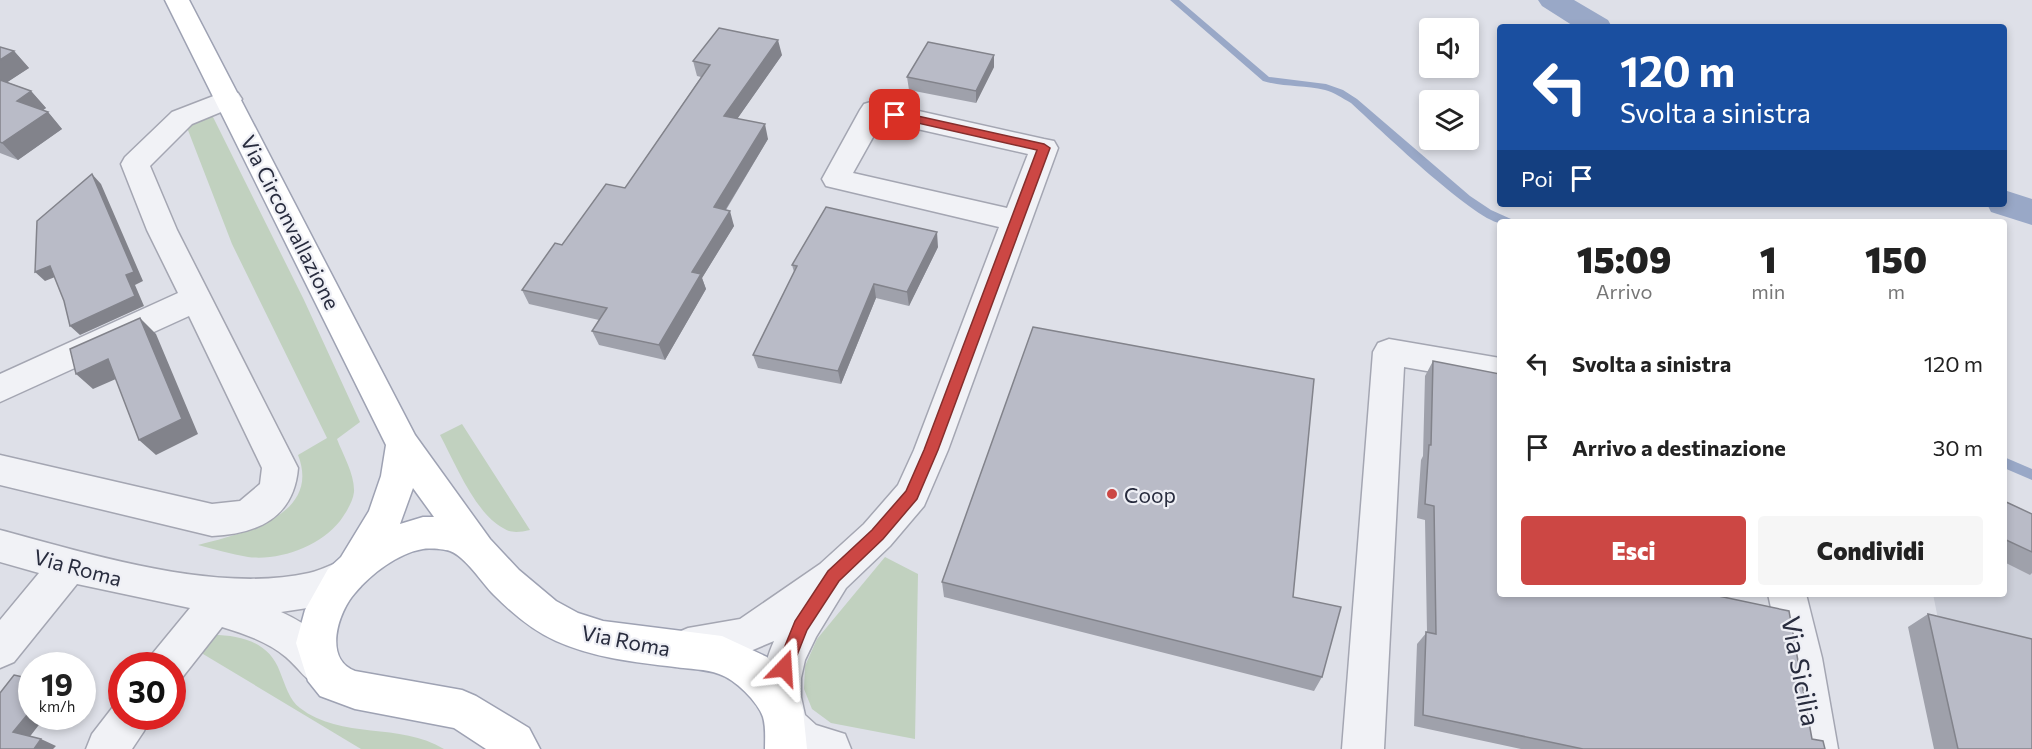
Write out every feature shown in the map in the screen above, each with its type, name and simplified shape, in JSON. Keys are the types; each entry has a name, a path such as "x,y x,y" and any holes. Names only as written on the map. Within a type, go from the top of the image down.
{"main road":[{"name":"Via Circonvallazione","path":"177,0 403,445 477,550"},
{"path":"347,575 384,522 401,474 403,445"},
{"name":"Via Roma","path":"519,749 514,743 462,710 355,690 334,682 322,668 316,643 324,610 341,581 373,553 400,540 423,533 458,535 477,550 506,582 542,614 569,628 603,639 722,655 753,670 784,730"}],"street":[{"path":"0,470 212,520 237,519 257,512 269,503 278,490 280,468 162,230 135,164 182,118 229,99"},
{"path":"665,649 703,646 734,640 753,633 833,576 877,535 911,495 931,450 1017,221 1044,148 874,110 836,179 1017,221"},
{"path":"0,389 197,298"},
{"path":"1363,749 1389,352 1497,370"},
{"name":"Via Roma","path":"0,546 156,586 213,594 266,596 310,592 332,585 347,575"},
{"path":"0,649 70,565"},
{"path":"830,749 796,736 790,729 784,730 783,679 790,649 801,626 833,576"},
{"name":"Via Roma","path":"156,586 171,594 250,618 297,640 312,652 322,668"},
{"name":"Via Sicilia","path":"1788,597 1803,658 1818,749"},
{"path":"178,652 215,607"},
{"path":"107,749 121,730"}],"shaded area":[{"path":"2007,511 2032,523 2032,749 1964,749 1934,597 2007,597"}],"green space":[{"path":"212,115 304,300 360,422 337,439 354,485 352,500 344,515 322,538 298,550 273,557 248,557 198,545 255,528 273,519 288,507 299,493 302,476 298,455 327,438 232,244 186,125"},
{"path":"462,424 530,530 516,532 506,530 483,511 475,499 440,435"},
{"path":"885,557 918,574 915,739 831,723 812,709 804,689 805,666 817,639"},
{"path":"213,635 244,639 262,648 275,662 293,701 316,718 352,728 409,736 444,749 361,749 198,651"}],"building":[{"path":"719,28 778,40 724,116 765,124 714,207 730,211 692,272 701,274 659,345 592,331 607,308 522,290 555,243 562,245 606,184 625,188 710,65 693,61"},
{"path":"928,42 994,55 976,91 907,77"},
{"path":"0,47 14,51 0,60"},
{"path":"0,80 31,91 17,101 48,112 2,143 0,142"},
{"path":"92,174 134,272 126,275 135,296 70,326 64,301 50,266 35,272 37,221"},
{"path":"826,207 937,232 907,292 874,284 838,371 753,355 797,266 792,265"},
{"path":"140,318 182,419 139,440 108,359 76,374 70,349"},
{"path":"1033,327 1314,379 1293,597 1341,607 1322,677 942,582"},
{"path":"1433,361 1497,373 1497,597 1723,597 1789,611 1812,739 1823,741 1825,749 1583,749 1423,715 1426,632 1436,634 1434,506 1425,504 1429,445 1431,445"},
{"path":"2007,502 2032,514 2032,552 2007,540"},
{"path":"1928,614 2032,639 2032,749 1958,749"},
{"path":"14,675 18,676 18,726 13,732 41,739 34,749 0,749 0,693"}],"waterway":[{"path":"1174,0 1266,79 1326,87 1354,101 1466,199 1500,219"},
{"path":"1553,0 1592,24"},
{"path":"2007,204 2032,212"},
{"path":"2007,463 2032,475"}],"place":[{"name":"Coop","path":"1112,494"}],"route":[{"path":"784,668 801,626 833,576 877,535 911,495 931,450 1044,148 895,115"}]}
